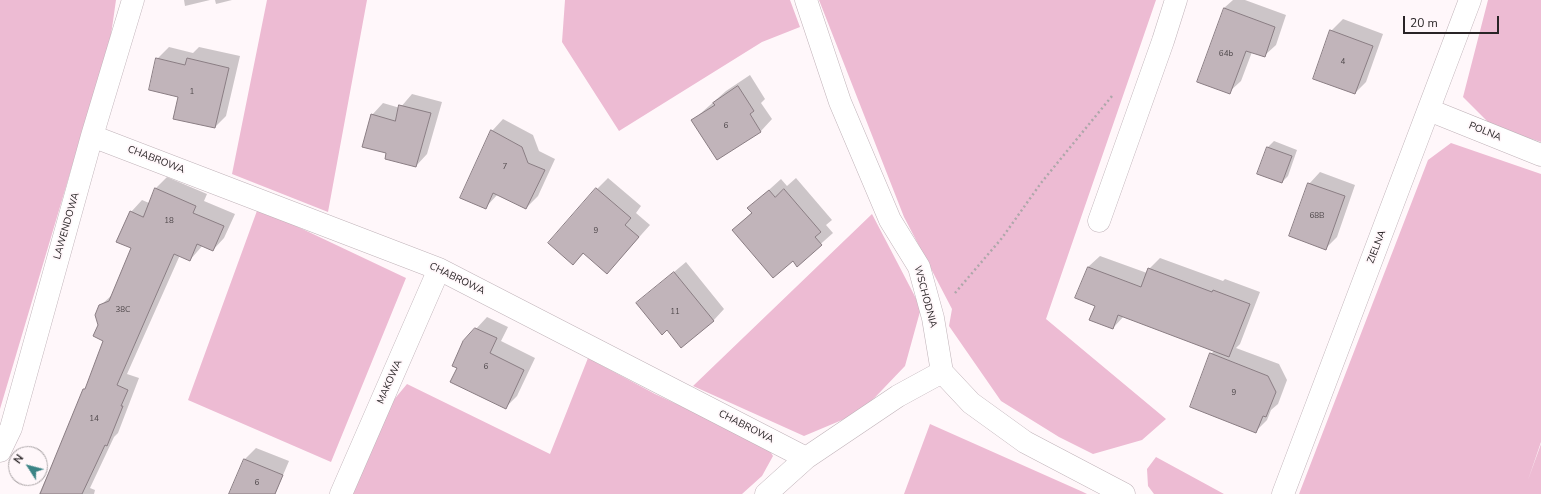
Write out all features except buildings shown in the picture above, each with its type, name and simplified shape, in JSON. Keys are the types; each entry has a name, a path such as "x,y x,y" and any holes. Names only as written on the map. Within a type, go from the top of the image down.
{"street":[{"name":"LAWENDOWA","path":"0,450 11,428 92,136 133,0"},
{"name":"WSCHODNIA","path":"806,0 840,102 890,220 919,267 929,306 942,372"},
{"path":"1098,221 1161,48 1176,0"},
{"name":"ZIELNA","path":"1283,494 1470,0"},
{"name":"POLNA","path":"1429,110 1541,155"},
{"name":"CHABROWA","path":"92,136 439,269 806,458"},
{"name":"MAKOWA","path":"341,494 439,269"},
{"path":"766,494 806,458 898,396 942,372 971,403 1025,442 1124,494"}],"path":[{"path":"929,306 957,292 1002,238 1046,177 1114,94"}],"shaded area":[{"path":"0,0 116,0 111,35 0,409"},
{"path":"267,0 367,0 328,212 232,174"},
{"path":"565,0 790,0 800,27 762,42 619,131 562,42"},
{"path":"819,0 1156,0 1046,319 1166,419 1142,440 1093,454 1059,437 1001,401 949,326 952,309 904,217"},
{"path":"1488,0 1541,0 1541,142 1492,126 1463,97"},
{"path":"1451,143 1541,174 1541,442 1528,480 1541,444 1541,494 1299,494 1428,160"},
{"path":"258,208 406,278 331,462 188,400"},
{"path":"872,214 921,308 905,366 861,412 804,436 693,386"},
{"path":"588,358 655,394 767,446 773,456 762,476 742,494 350,494 387,408 407,384 550,454"},
{"path":"930,424 1083,492 1087,494 904,494"},
{"path":"1156,457 1224,494 1154,494 1148,486 1147,469"}]}
